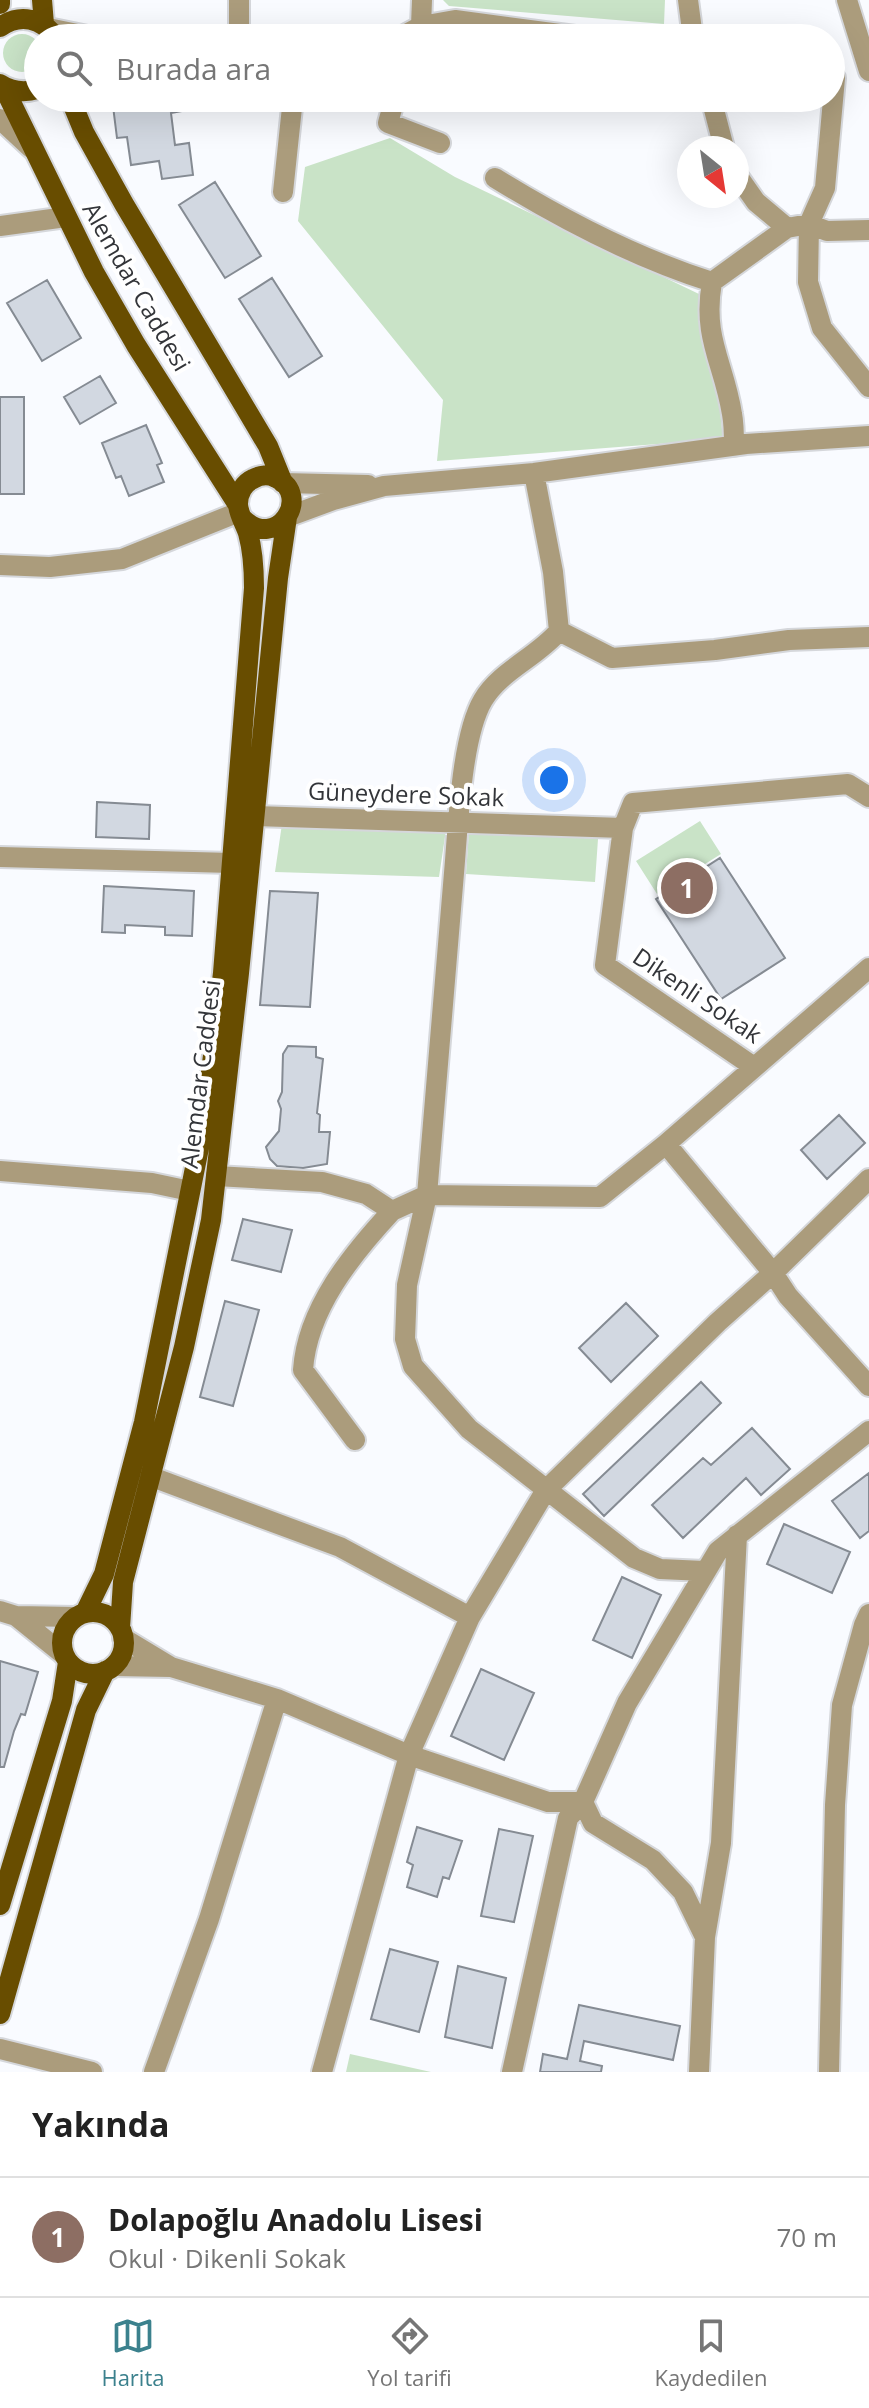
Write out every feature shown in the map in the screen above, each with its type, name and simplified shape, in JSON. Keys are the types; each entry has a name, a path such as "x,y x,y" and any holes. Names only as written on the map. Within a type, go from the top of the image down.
{"main road":[{"path":"42,0 48,24"},
{"path":"0,27 15,19 25,18 37,24"},
{"path":"1,85 24,92"},
{"name":"Alemdar Caddesi","path":"1,85 66,217 136,345 240,511 251,549 254,588 223,973 206,1113 144,1422 104,1574 80,1615"},
{"name":"Alemdar Caddesi","path":"76,112 117,192 261,434 283,483"},
{"path":"267,475 283,483 292,503 287,517 274,528 257,528 240,511 242,487 249,480 267,475"},
{"name":"Alemdar Caddesi","path":"122,1633 123,1582 184,1347 211,1220 287,517"},
{"path":"0,1905 62,1701 66,1658 63,1633 80,1615 105,1615 122,1633 120,1658 86,1710 0,2014"},
{"path":"66,1658 85,1673 110,1669"}],"street":[{"path":"239,0 239,24"},
{"path":"421,24 422,0"},
{"path":"688,0 691,24"},
{"path":"847,0 869,71"},
{"path":"432,24 455,20 485,24"},
{"path":"845,78 869,79"},
{"path":"283,192 292,112"},
{"path":"391,112 388,123 440,143"},
{"path":"715,112 721,136"},
{"path":"831,112 825,188 809,224 808,282 822,328 869,387"},
{"path":"0,119 31,148"},
{"path":"495,178 525,197 665,267 712,282"},
{"path":"749,192 756,202 787,228"},
{"path":"0,226 66,217"},
{"path":"734,446 732,412 711,338 708,304 712,282 787,228 809,224 827,231 869,230"},
{"path":"283,483 384,486 534,473 734,446 869,436"},
{"path":"534,473 553,572 559,631 545,647 506,675 483,700 469,736 427,1195 407,1285 405,1339 413,1366 469,1429 546,1490 634,1558 660,1569 704,1571"},
{"path":"287,517 384,486"},
{"path":"0,565 50,567 122,559 240,511"},
{"path":"559,631 612,658 715,650 789,640 869,637"},
{"path":"623,828 633,803 848,784 869,797"},
{"name":"Güneydere Sokak","path":"255,816 623,828"},
{"name":"Dikenli Sokak","path":"623,828 605,965 754,1067"},
{"path":"0,857 232,863"},
{"path":"355,1440 303,1370 304,1354 321,1305 366,1239 392,1211 427,1195 600,1197 666,1144 869,968"},
{"path":"666,1144 773,1273 788,1296 869,1386"},
{"path":"0,1171 139,1181 190,1191"},
{"path":"216,1176 322,1182 366,1194 392,1211"},
{"path":"322,2072 409,1755 470,1617 546,1490 869,1179"},
{"path":"512,2072 568,1818 583,1802 627,1703 718,1551 869,1431"},
{"path":"152,1477 340,1547 470,1617"},
{"path":"699,2072 705,1937 721,1843 737,1535"},
{"path":"8,1614 80,1615"},
{"path":"8,1614 66,1658"},
{"path":"829,2072 835,1805 842,1705 869,1614"},
{"path":"122,1633 171,1667 277,1699 409,1755 548,1802 583,1802"},
{"path":"110,1669 171,1667"},
{"path":"154,2072 209,1919 277,1699"},
{"path":"583,1802 593,1823 653,1860 683,1892 705,1937"},
{"path":"0,2049 92,2072"}],"green space":[{"path":"443,0 665,0 664,24 449,6"},
{"path":"22,34 22,72 8,67 3,53 8,39"},
{"path":"390,138 455,177 699,294 718,390 723,439 437,461 443,400 298,221 305,167"},
{"path":"700,821 721,854 657,894 636,861"},
{"path":"282,824 446,830 439,877 275,872"},
{"path":"469,830 598,839 595,882 466,874"},
{"path":"350,2054 431,2072 346,2072"}],"building":[{"path":"114,112 176,112 171,113 175,145 189,143 193,175 162,179 159,161 131,165 127,137 117,138"},
{"path":"215,182 261,256 225,278 179,205"},
{"path":"272,278 322,356 289,377 239,299"},
{"path":"47,280 81,338 42,361 7,303"},
{"path":"100,376 116,403 80,424 64,397"},
{"path":"0,397 24,397 24,494 0,494"},
{"path":"146,425 162,463 157,465 164,482 129,496 121,476 116,478 102,443"},
{"path":"97,802 150,805 149,839 96,837"},
{"path":"720,858 785,958 721,999 656,899"},
{"path":"104,886 194,891 192,936 165,935 165,927 125,925 125,933 102,932"},
{"path":"270,891 318,893 310,1007 260,1005"},
{"path":"288,1046 316,1047 316,1057 323,1059 317,1113 320,1115 319,1132 330,1132 327,1164 303,1168 277,1166 270,1159 266,1147 279,1131 281,1109 278,1101 282,1092 283,1054"},
{"path":"839,1115 865,1143 827,1179 801,1150"},
{"path":"243,1219 292,1230 281,1272 232,1260"},
{"path":"225,1301 259,1310 233,1406 200,1397"},
{"path":"626,1303 658,1336 611,1382 579,1348"},
{"path":"701,1382 721,1403 604,1516 583,1494"},
{"path":"752,1428 790,1469 761,1495 746,1478 683,1538 652,1505 703,1458 711,1465"},
{"path":"869,1473 869,1531 860,1538 832,1501"},
{"path":"784,1524 850,1552 832,1593 767,1564"},
{"path":"622,1577 661,1595 632,1658 593,1640"},
{"path":"0,1661 38,1672 25,1715 21,1714 14,1731 4,1767 0,1767"},
{"path":"481,1669 534,1693 504,1760 451,1736"},
{"path":"417,1827 462,1841 449,1879 443,1877 437,1897 407,1887 413,1865 407,1862"},
{"path":"499,1829 533,1836 514,1922 481,1916"},
{"path":"390,1949 438,1962 419,2032 371,2019"},
{"path":"458,1966 506,1978 492,2048 445,2037"},
{"path":"579,2005 680,2026 673,2060 584,2041 580,2061 602,2066 601,2072 540,2072 543,2054 567,2059"}],"place":[{"name":"Dolapoğlu Anadolu Lisesi","path":"687,888"}]}
